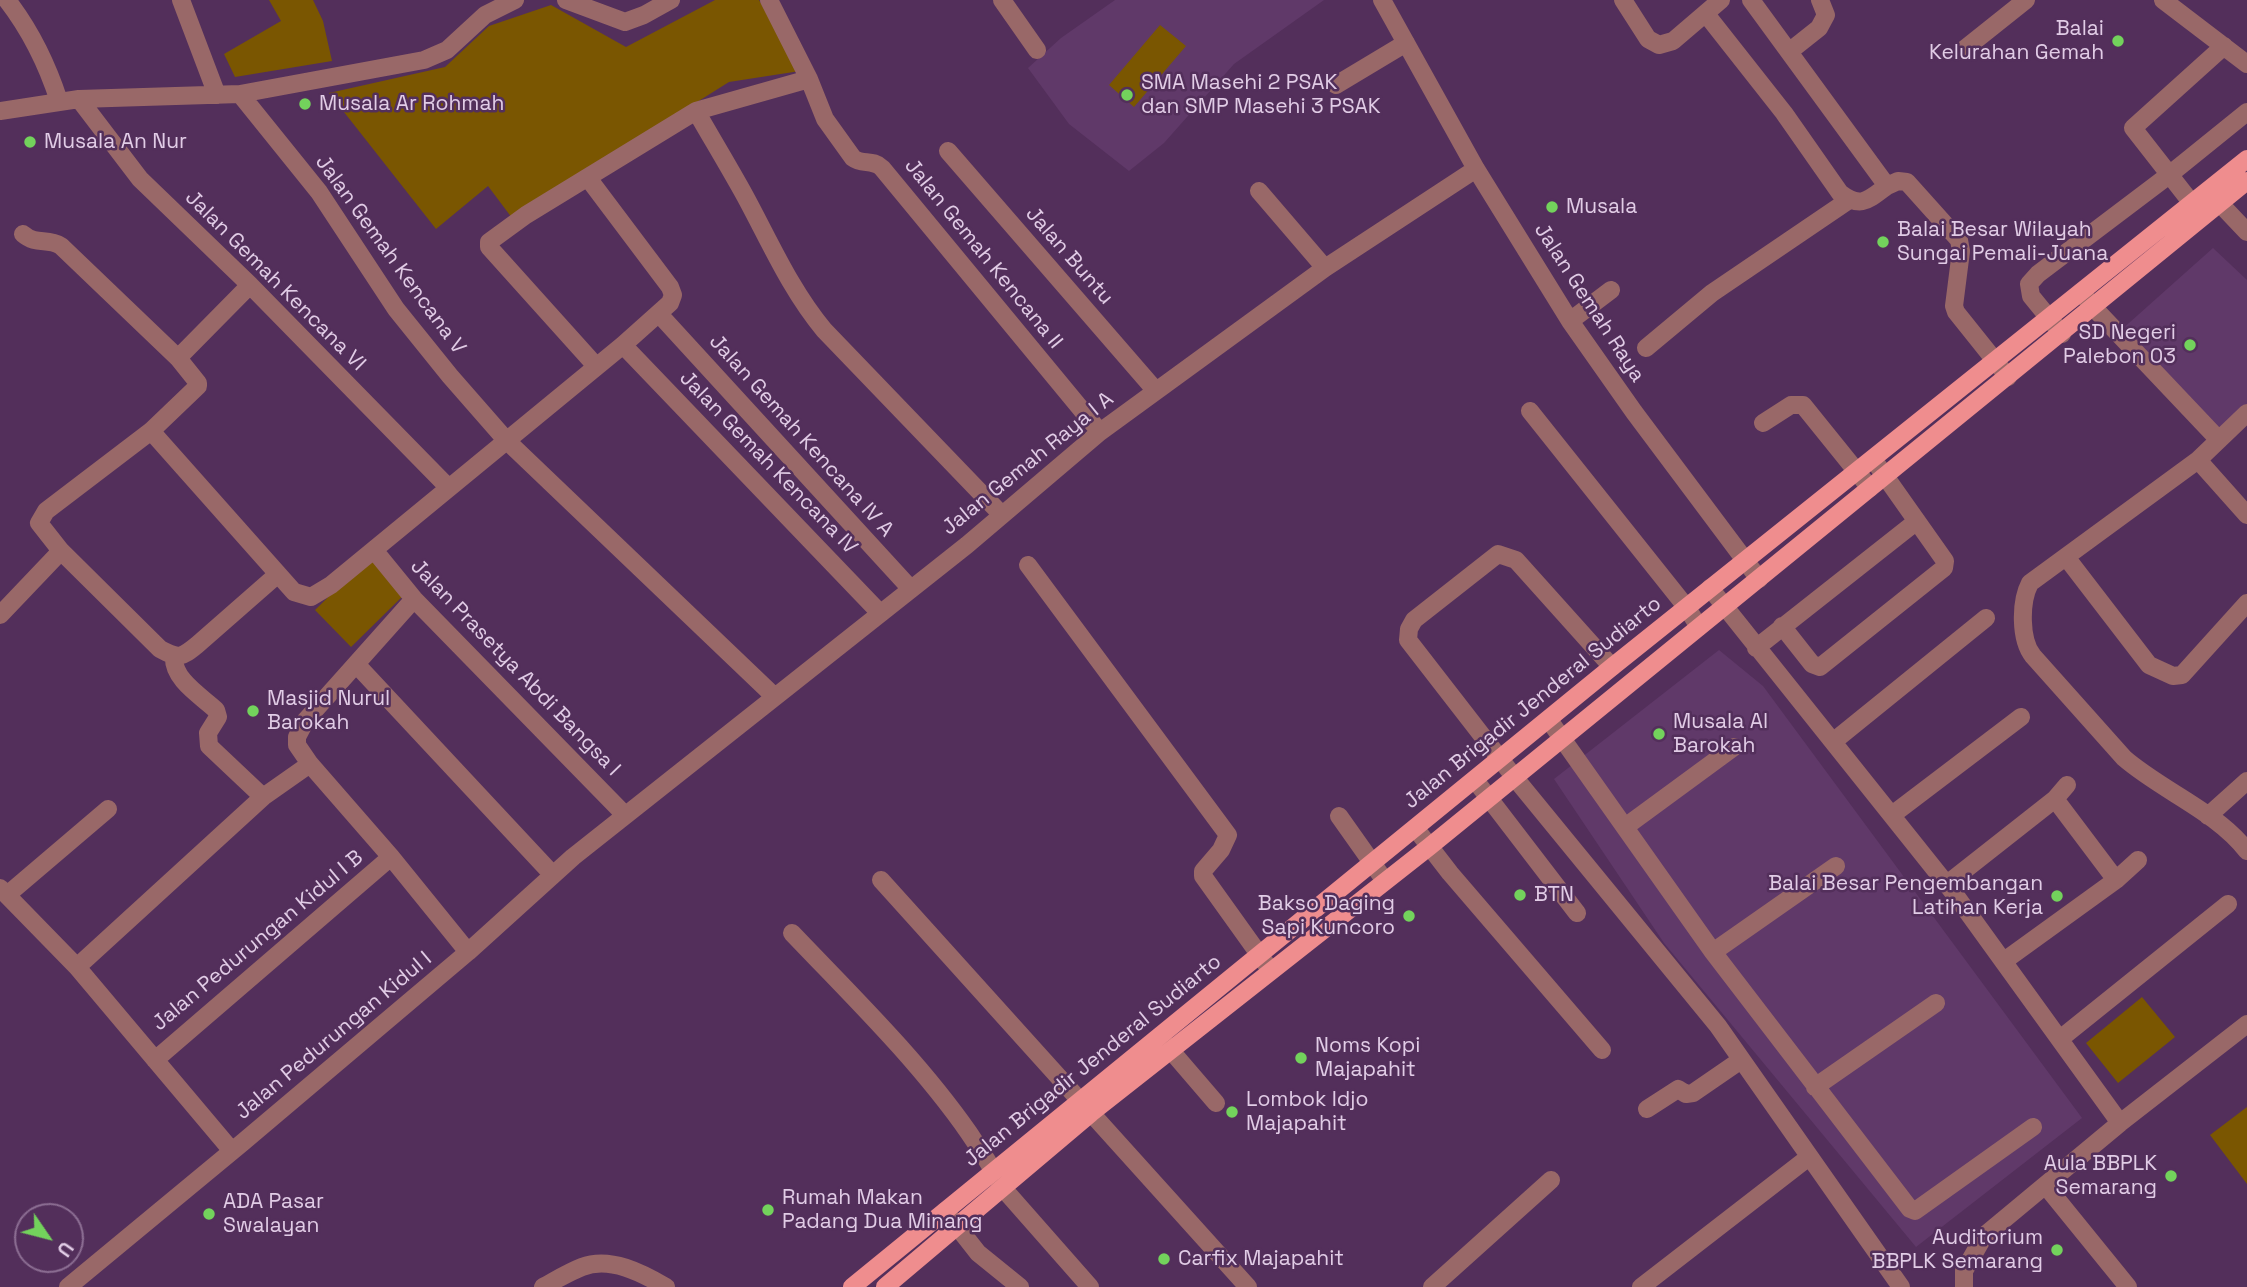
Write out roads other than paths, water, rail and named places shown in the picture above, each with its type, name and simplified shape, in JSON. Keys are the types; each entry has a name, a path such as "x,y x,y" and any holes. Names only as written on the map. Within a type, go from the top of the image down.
{"main road":[{"name":"Jalan Brigadir Jenderal Sudiarto","path":"1165,1043 1271,971 1429,847 2094,309 2203,218 2214,197 2247,159"},
{"name":"Jalan Brigadir Jenderal Sudiarto","path":"885,1287 958,1226 999,1179 1165,1043 1260,955 1612,667 2193,202 2214,197 2247,181"},
{"path":"1296,926 1308,942"},
{"name":"Jalan Brigadir Jenderal Sudiarto","path":"852,1287 945,1211 999,1179"}],"street":[{"path":"7,0 49,68 59,101"},
{"path":"181,0 216,94"},
{"path":"0,111 79,99 240,94 424,60 447,50 485,15 515,0"},
{"path":"566,0 625,22 639,8 671,0"},
{"name":"Jalan Gemah Kencana II","path":"769,0 809,79 825,119 853,158 859,162 874,162 882,168 1100,432"},
{"path":"1002,0 1037,50"},
{"name":"Jalan Gemah Raya","path":"1382,0 1476,169 1570,321 1743,562 1759,579"},
{"path":"1623,0 1648,39 1659,45 1672,41 1721,0"},
{"path":"1751,0 1887,186"},
{"path":"1790,51 1819,28 1826,15 1820,0"},
{"path":"1962,51 2026,0"},
{"path":"2163,0 2247,64"},
{"path":"1706,14 1778,105 1840,193 1858,203 1869,200 1887,186 1899,181 1907,182 1959,240 1961,251 1955,309 2008,377"},
{"path":"1336,85 1406,43"},
{"path":"2203,218 2133,128 2224,46"},
{"path":"596,366 489,247 491,240 517,221 696,111 809,79"},
{"name":"Jalan Gemah Kencana V","path":"240,94 319,192 396,309 506,440 775,697"},
{"name":"Jalan Gemah Kencana VI","path":"79,99 140,179 250,285 449,488"},
{"path":"696,111 745,197 778,263 807,309 1002,515"},
{"path":"2062,334 2031,296 2029,284 2038,274 2247,112"},
{"name":"Jalan Buntu","path":"948,151 1156,391"},
{"name":"Jalan Gemah Raya I A","path":"625,815 967,545 1100,432 1325,268 1476,169"},
{"path":"151,431 294,592 311,597 331,585 374,550 623,345 673,299 670,287 588,178"},
{"path":"1259,191 1325,268"},
{"path":"2214,197 2247,232"},
{"path":"1646,348 1712,293 1849,200"},
{"path":"23,234 35,242 51,242 61,246 178,358 198,383 151,431 41,516 39,523 44,531 160,649 174,656 183,656 197,645 278,574"},
{"path":"178,358 250,285"},
{"path":"1570,321 1611,290"},
{"path":"2081,292 2219,440"},
{"name":"Jalan Gemah Kencana IV A","path":"659,314 910,588"},
{"name":"Jalan Gemah Kencana IV","path":"623,345 880,613"},
{"path":"1763,423 1791,405 1803,405 1870,488"},
{"path":"1530,411 1699,626"},
{"path":"2247,413 2198,460 2030,583 2024,602 2025,641 2030,652 2124,758 2140,772 2208,816 2247,851"},
{"path":"1782,626 1814,667 1824,665 1944,568 1945,561 1873,458"},
{"path":"2198,460 2247,515"},
{"path":"1756,648 1917,520"},
{"name":"Jalan Prasetya Abdi Bangsa I","path":"374,550 414,599 625,815"},
{"path":"0,615 61,551"},
{"path":"1612,667 1516,561 1498,554 1414,620 1409,629 1408,640 1514,778 1718,1026 1901,1287"},
{"path":"2066,557 2149,665 2173,676 2182,675 2247,603"},
{"path":"1028,565 1228,835 1226,842 1203,871 1203,876 1271,971"},
{"path":"1710,588 1947,884 2120,1123"},
{"path":"414,599 306,720 300,730 297,745 468,952"},
{"path":"1834,741 1986,618"},
{"path":"174,656 173,666 177,674 216,710 218,717 208,733 209,746 263,797"},
{"path":"356,664 553,875"},
{"path":"1892,815 2021,717"},
{"path":"1549,720 1713,953 1905,1205 1913,1211 2033,1127"},
{"path":"1625,827 1734,747"},
{"path":"77,967 263,797 310,764"},
{"path":"1475,780 1577,913"},
{"path":"2208,816 2247,781"},
{"path":"1947,884 2061,792 2116,880"},
{"path":"108,809 3,892 77,967 232,1151"},
{"name":"Jalan Pedurungan Kidul I","path":"68,1287 468,952 553,875 625,815"},
{"path":"1339,816 1385,881"},
{"path":"1416,829 1602,1050"},
{"name":"Jalan Pedurungan Kidul I B","path":"155,1060 391,857"},
{"path":"2004,961 2116,880 2138,860"},
{"path":"1713,953 1836,866"},
{"path":"881,880 1248,1287"},
{"path":"2060,1039 2228,904"},
{"path":"792,933 916,1065 959,1119 999,1179 1090,1287"},
{"path":"1815,1087 1936,1003"},
{"path":"1964,1287 1964,1271 1984,1236 2120,1123 2247,1024"},
{"path":"1165,1043 1216,1103"},
{"path":"1647,1109 1678,1089 1686,1094 1693,1093 1741,1060"},
{"path":"1641,1287 1809,1157"},
{"path":"1432,1287 1550,1180"},
{"path":"2046,1186 2128,1287"},
{"path":"945,1211 978,1253 1020,1287"},
{"path":"542,1287 585,1266 615,1265 647,1276 666,1287"}],"place":[{"name":"Balai Kelurahan Gemah","path":"2118,41"},
{"name":"SMA Masehi 2 PSAK dan SMP Masehi 3 PSAK","path":"1127,95"},
{"name":"Musala Ar Rohmah","path":"305,104"},
{"name":"Musala An Nur","path":"30,142"},
{"name":"Musala","path":"1552,207"},
{"name":"Balai Besar Wilayah Sungai Pemali-Juana","path":"1883,242"},
{"name":"SD Negeri Palebon 03","path":"2190,345"},
{"name":"Masjid Nurul Barokah","path":"253,711"},
{"name":"Musala Al Barokah","path":"1659,734"},
{"name":"BTN","path":"1520,895"},
{"name":"Balai Besar Pengembangan Latihan Kerja","path":"2057,896"},
{"name":"Bakso Daging Sapi Kuncoro","path":"1409,916"},
{"name":"Noms Kopi Majapahit","path":"1301,1058"},
{"name":"Lombok Idjo Majapahit","path":"1232,1112"},
{"name":"Aula BBPLK Semarang","path":"2171,1176"},
{"name":"Rumah Makan Padang Dua Minang","path":"768,1210"},
{"name":"ADA Pasar Swalayan","path":"209,1214"},
{"name":"Auditorium BBPLK Semarang","path":"2057,1250"},
{"name":"Carfix Majapahit","path":"1164,1259"}]}
